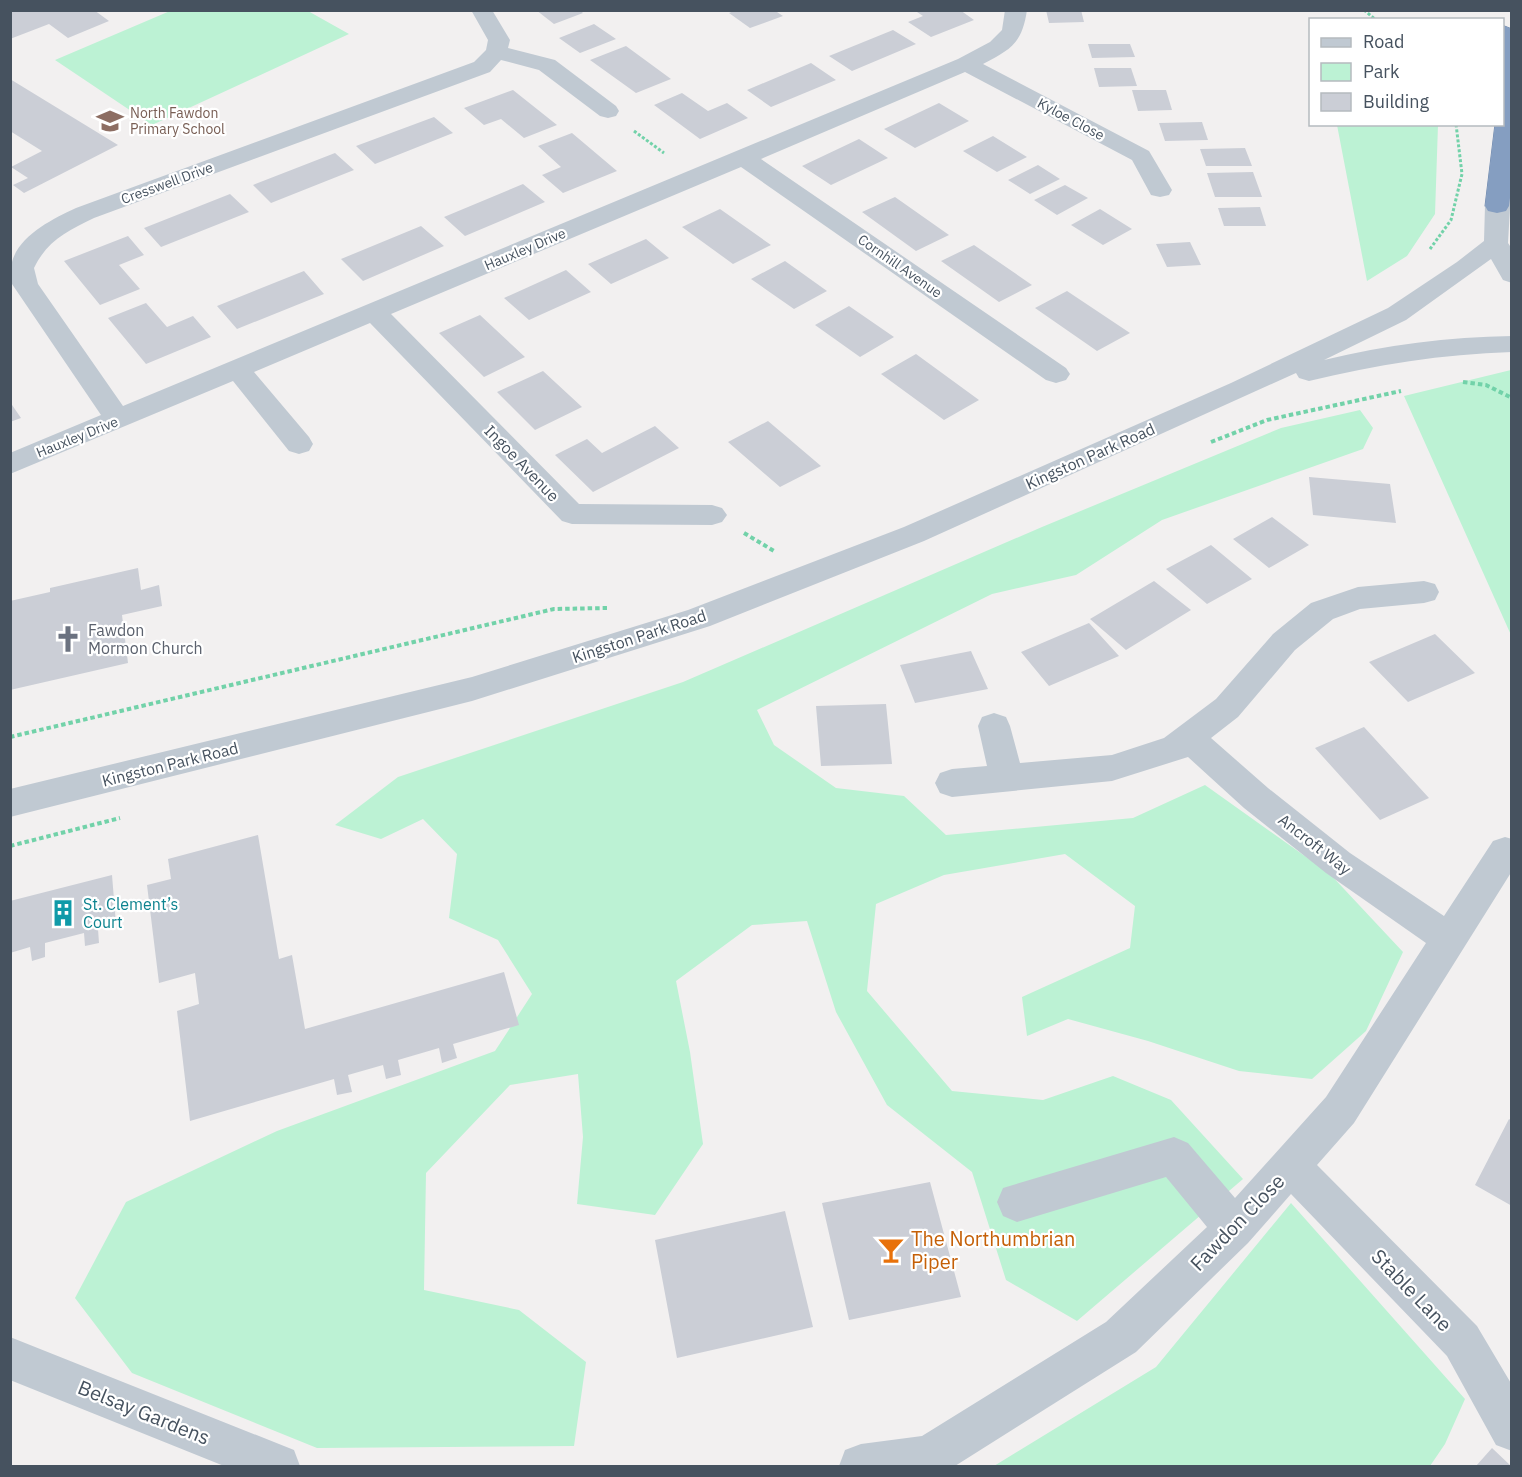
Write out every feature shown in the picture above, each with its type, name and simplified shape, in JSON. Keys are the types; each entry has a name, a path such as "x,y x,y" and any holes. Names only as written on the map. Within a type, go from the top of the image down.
{"highway":[{"path":"1497,206 1507,107 1504,41"}],"street":[{"path":"481,10 499,40 496,52 547,65 608,111"},
{"name":"Hauxley Drive","path":"10,464 966,64 998,47 1013,32 1016,10"},
{"name":"Cresswell Drive","path":"118,420 25,284 21,268 29,250 48,230 85,213 482,67 496,52"},
{"name":"Kyloe Close","path":"966,64 1141,156 1160,190"},
{"name":"Cornhill Avenue","path":"743,158 1056,374"},
{"path":"1512,182 1497,206 1496,243 1512,275"},
{"name":"Kingston Park Road","path":"10,804 472,689 699,618 914,534 1241,389 1397,314 1466,267 1496,243"},
{"name":"Ingoe Avenue","path":"375,313 572,514 712,515"},
{"name":"Kingston Park Road","path":"1241,389 1355,360 1421,348 1468,344 1512,344"},
{"path":"238,370 299,444"},
{"path":"952,783 1112,768 1175,748 1227,708 1284,642 1322,611 1358,598 1424,592"},
{"path":"994,726 1007,778"},
{"name":"Ancroft Way","path":"1189,738 1256,798 1338,863 1449,939"},
{"name":"Fawdon Close","path":"861,1467 929,1457 1121,1337 1234,1229 1340,1110 1505,851"},
{"path":"1017,1202 1174,1156 1234,1229"},
{"name":"Stable Lane","path":"1291,1166 1462,1341 1512,1429"},
{"name":"Belsay Gardens","path":"10,1358 278,1467"}],"path":[{"path":"608,111 696,177"},
{"path":"1430,249 1451,220 1462,174 1456,126"},
{"path":"1486,385 1512,398"},
{"path":"766,556 778,552"},
{"path":"10,737 554,609 611,607"}],"green space":[{"path":"170,11 308,11 349,34 152,125 55,60"},
{"path":"1337,126 1438,126 1435,214 1407,256 1367,281"},
{"path":"1512,370 1511,635 1404,396"},
{"path":"1360,410 1373,428 1363,449 1162,520 1076,575 992,594 757,710 774,745 836,788 904,796 946,835 1133,818 1205,785 1330,874 1403,952 1366,1031 1312,1079 1239,1071 1148,1041 1068,1019 1027,1036 1022,997 1130,948 1135,906 1065,854 944,875 876,904 867,991 952,1091 1043,1100 1113,1076 1171,1100 1243,1179 1077,1321 1006,1280 972,1172 887,1105 836,1012 807,921 752,925 676,981 690,1052 703,1144 655,1215 577,1204 583,1137 578,1074 510,1085 426,1173 424,1290 519,1310 586,1362 574,1446 317,1448 132,1373 75,1298 126,1202 277,1131 495,1051 532,994 498,940 449,918 457,854 423,819 381,839 335,825 398,777 683,682 1042,527 1281,428"},
{"path":"1291,1203 1465,1399 1445,1444 1430,1466 994,1466 1156,1367"}],"building":[{"path":"10,10 94,10 109,21 68,38 49,24 10,39"},
{"path":"536,10 580,10 583,13 554,24"},
{"path":"736,10 774,10 783,16 750,28 729,13"},
{"path":"914,10 960,10 974,20 931,37 908,22 923,16"},
{"path":"1046,10 1081,10 1084,22 1049,23"},
{"path":"594,24 616,39 580,53 559,38"},
{"path":"893,30 916,44 852,71 829,56"},
{"path":"1088,44 1130,44 1135,57 1092,58"},
{"path":"626,46 671,79 636,93 590,60"},
{"path":"811,63 836,80 771,107 747,90"},
{"path":"1094,68 1131,68 1137,86 1099,87"},
{"path":"10,79 118,145 24,193 13,185 28,178 11,167 42,151 10,131"},
{"path":"513,90 557,125 524,138 501,119 484,125 464,108"},
{"path":"1132,90 1166,90 1172,110 1138,111"},
{"path":"682,93 708,111 727,103 748,118 700,139 654,105"},
{"path":"939,103 969,121 915,148 884,129"},
{"path":"434,117 453,133 375,164 356,146"},
{"path":"1202,122 1208,140 1165,141 1159,123"},
{"path":"572,133 617,171 563,193 542,175 561,167 538,146"},
{"path":"993,136 1027,157 997,172 963,151"},
{"path":"859,139 888,158 831,185 802,166"},
{"path":"1245,148 1252,166 1206,166 1200,149"},
{"path":"335,153 354,170 271,203 253,185"},
{"path":"1038,165 1060,179 1030,194 1008,180"},
{"path":"1253,172 1262,197 1215,197 1207,173"},
{"path":"523,184 545,202 465,236 444,217"},
{"path":"1065,185 1088,198 1057,215 1034,200"},
{"path":"230,194 249,212 161,247 144,228"},
{"path":"895,197 949,235 916,251 862,212"},
{"path":"1260,207 1266,226 1224,226 1218,208"},
{"path":"720,209 771,245 733,264 682,227"},
{"path":"1100,209 1132,229 1103,245 1071,225"},
{"path":"421,226 444,246 363,281 341,259"},
{"path":"128,236 144,255 119,265 140,289 100,305 64,261"},
{"path":"646,239 669,258 611,284 588,264"},
{"path":"1190,242 1201,265 1167,267 1156,244"},
{"path":"974,245 1032,285 999,302 941,261"},
{"path":"785,261 827,291 794,309 751,279"},
{"path":"566,270 591,292 529,320 504,298"},
{"path":"304,271 324,294 237,329 217,306"},
{"path":"1067,291 1130,333 1097,351 1035,308"},
{"path":"146,303 167,327 193,316 211,337 146,364 108,318"},
{"path":"849,306 894,337 860,357 815,325"},
{"path":"480,315 525,357 484,377 439,333"},
{"path":"916,354 979,400 944,420 881,374"},
{"path":"543,371 582,407 535,430 497,392"},
{"path":"10,402 21,418 10,422"},
{"path":"768,421 821,466 780,487 728,442"},
{"path":"655,426 679,448 593,492 555,455 587,439 602,453"},
{"path":"1309,477 1390,484 1396,523 1313,515"},
{"path":"1272,517 1309,545 1269,568 1233,539"},
{"path":"1211,545 1252,579 1207,604 1166,569"},
{"name":"Fawdon Mormon Church","path":"138,568 141,590 159,585 162,606 122,615 128,663 10,690 10,601 50,592 50,588"},
{"path":"1154,581 1191,610 1126,650 1090,619"},
{"path":"1089,623 1119,656 1049,686 1021,652"},
{"path":"1435,634 1475,673 1408,702 1369,662"},
{"path":"971,651 988,689 915,703 900,665"},
{"path":"886,704 892,764 821,766 816,706"},
{"path":"1364,727 1429,798 1380,820 1315,748"},
{"path":"258,835 279,959 292,955 305,1029 504,972 519,1025 453,1044 457,1058 442,1063 439,1048 398,1060 401,1075 386,1079 383,1065 348,1075 352,1092 337,1095 334,1079 190,1121 177,1011 199,1004 195,973 159,983 147,885 171,879 168,859"},
{"name":"St. Clement’s Court","path":"112,875 116,924 98,929 99,943 85,946 84,933 45,943 45,957 32,961 30,947 10,953 10,901"},
{"path":"1509,1119 1512,1121 1512,1206 1475,1185"},
{"name":"The Northumbrian Piper","path":"930,1182 961,1297 849,1320 822,1203"},
{"path":"785,1211 813,1327 677,1358 655,1240"},
{"path":"1492,1448 1511,1466 1476,1466"}],"place":[{"name":"North Fawdon Primary School","path":"110,121"},
{"name":"Fawdon Mormon Church","path":"68,639"},
{"name":"St. Clement’s Court","path":"63,913"},
{"name":"The Northumbrian Piper","path":"891,1250"}]}
